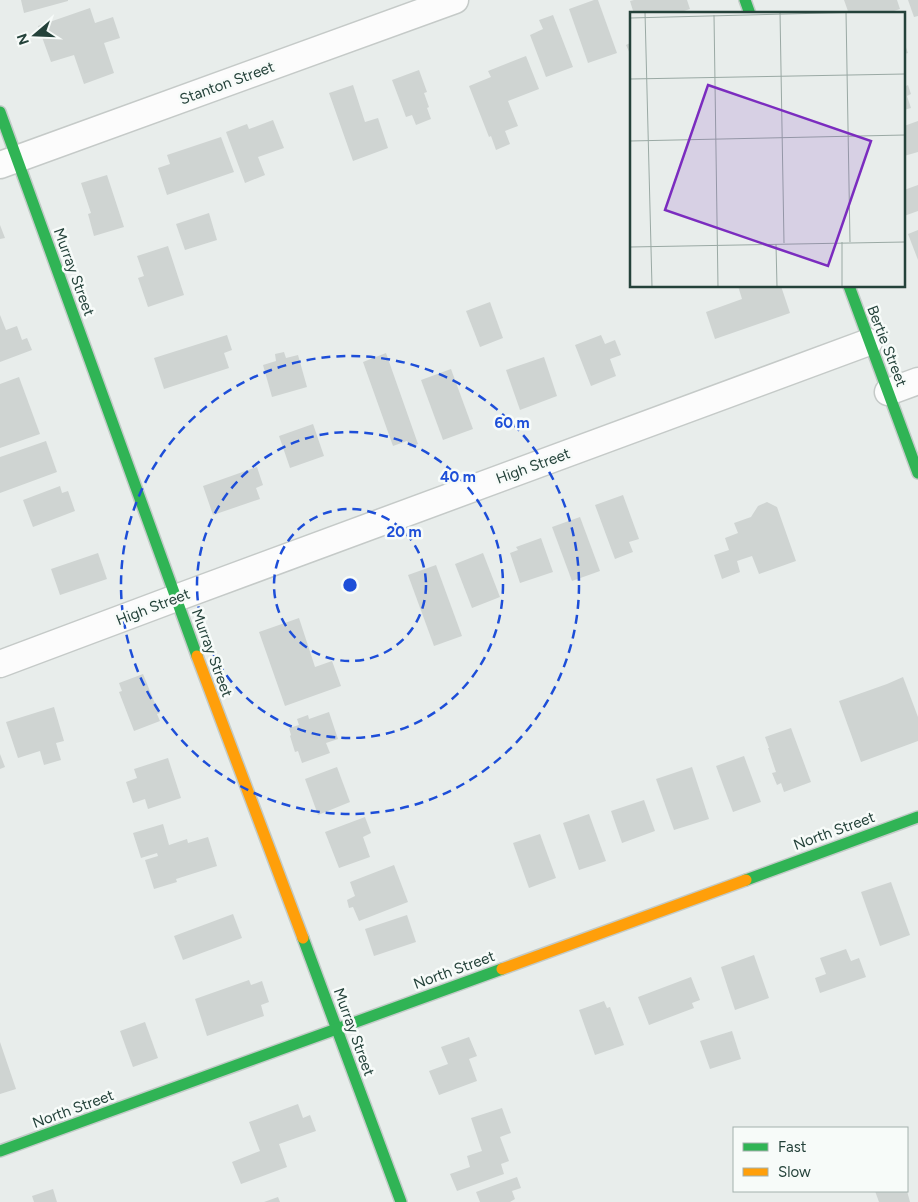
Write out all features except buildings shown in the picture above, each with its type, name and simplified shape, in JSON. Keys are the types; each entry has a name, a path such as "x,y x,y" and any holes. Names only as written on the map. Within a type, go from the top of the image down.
{"street":[{"name":"Stanton Street","path":"8,162 455,0"},
{"path":"745,0 749,12"},
{"name":"Murray Street","path":"0,112 8,162 176,598 401,1202"},
{"name":"Bertie Street","path":"850,288 918,473"},
{"name":"High Street","path":"0,664 869,342"},
{"path":"888,392 918,381"},
{"name":"North Street","path":"0,1151 918,817"}],"traffic: fast":[{"path":"745,0 749,12"},
{"path":"0,112 197,656"},
{"path":"850,288 918,473"},
{"path":"746,880 918,817"},
{"path":"303,938 401,1202"},
{"path":"0,1151 502,969"}],"traffic: slow":[{"path":"197,656 303,938"},
{"path":"502,969 746,880"}]}
